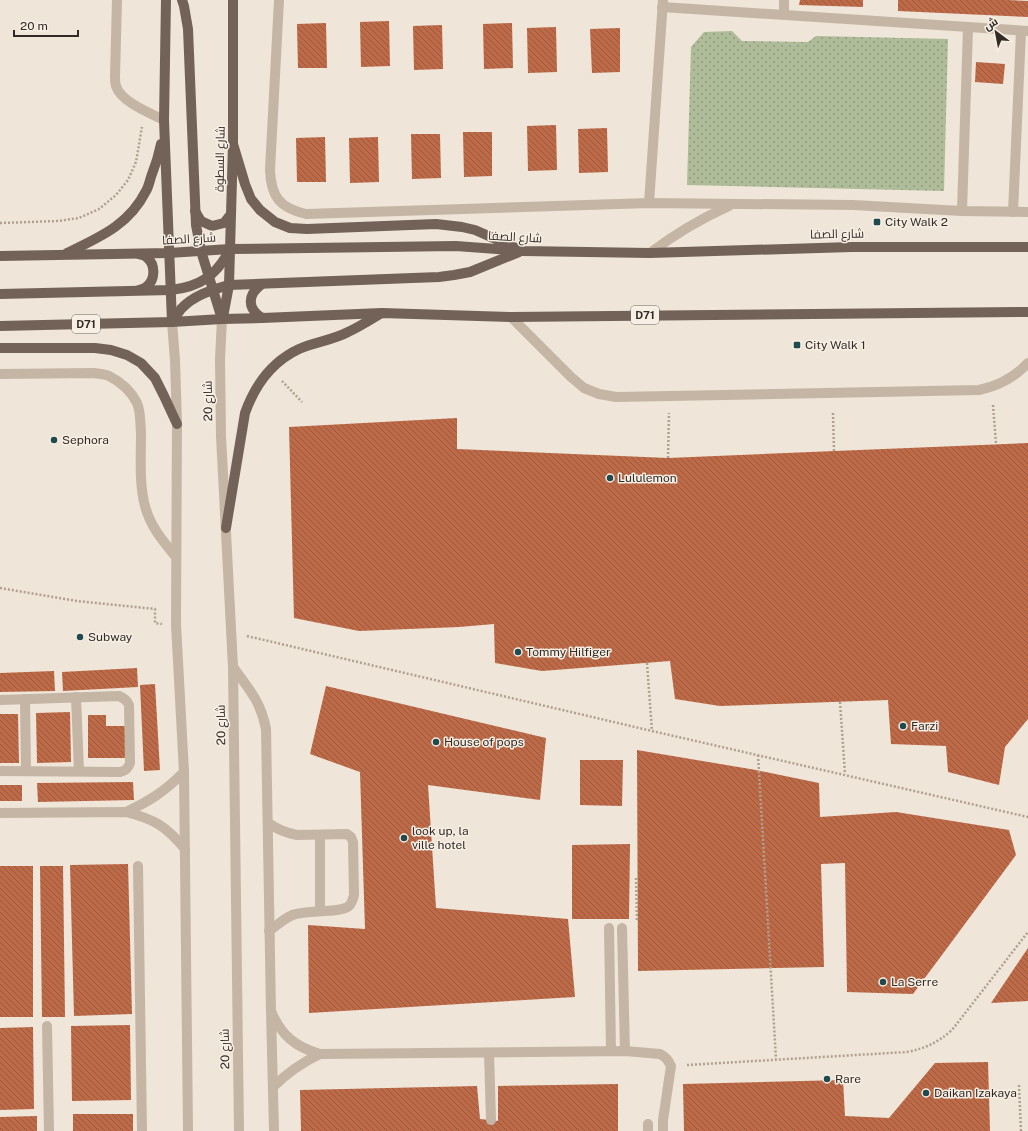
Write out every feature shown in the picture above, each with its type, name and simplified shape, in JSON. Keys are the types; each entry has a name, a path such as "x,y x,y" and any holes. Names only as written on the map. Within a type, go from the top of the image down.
{"main road":[{"path":"166,0 164,120 172,322"},
{"path":"182,0 188,29 196,224 202,251 222,319"},
{"name":"شارع السطوة","path":"222,319 230,285 233,144 233,0"},
{"path":"64,255 109,232 121,224 140,203 147,190 159,153 164,120"},
{"path":"233,144 245,184 252,199 260,210 275,222 290,228 307,229 436,224 450,225 475,230 523,251"},
{"path":"195,211 201,222 212,226 224,223 231,214"},
{"name":"شارع الصفا","path":"0,256 169,253 230,249 456,246 523,251 650,253 852,247 1028,247"},
{"path":"0,294 183,289 210,277 221,264 230,249"},
{"path":"172,322 181,309 190,301 201,295 230,285 439,277 470,272 523,251"},
{"path":"136,254 145,256 151,263 154,272 152,280 146,287 138,290"},
{"path":"262,284 255,289 251,297 251,306 255,313 262,318"},
{"name":"D71","path":"0,326 172,322 382,313 511,317 1028,312"},
{"path":"226,528 245,413 251,397 260,382 271,369 289,355 348,332 382,313"},
{"path":"0,348 95,348 111,350 127,355 141,364 155,378 177,424"}],"street":[{"path":"117,0 115,86 123,97 145,111 164,120"},
{"path":"280,0 270,170 271,184 276,196 284,205 295,211 306,214 649,203 853,205 962,211 1028,212"},
{"path":"784,0 784,15"},
{"path":"649,203 662,3 784,15 1024,31 1013,212"},
{"path":"962,211 968,28"},
{"path":"650,253 689,226 733,204"},
{"path":"511,317 584,388 599,394 616,396 979,390 1004,382 1028,363"},
{"name":"شارع 20","path":"222,319 220,365 221,436 233,667 239,1131"},
{"path":"172,322 177,424 176,624 184,772 188,1131"},
{"path":"0,374 94,373 108,375 130,391 137,404 140,417 142,488 144,505 158,536 176,557"},
{"path":"233,667 260,706 266,729 274,1131"},
{"path":"0,700 119,696 124,698 127,700 129,705 130,763 128,768 120,772 0,771"},
{"path":"76,698 79,772"},
{"path":"25,699 26,771"},
{"path":"126,812 157,796 184,772"},
{"path":"0,813 126,812 143,816 159,824 173,835 185,849"},
{"path":"268,823 276,829 289,834 347,834 351,837 353,842 354,895 348,906 342,909 305,912 290,916 270,931"},
{"path":"320,834 320,911"},
{"path":"138,866 142,1131"},
{"path":"609,928 611,1051"},
{"path":"622,928 625,1051"},
{"path":"271,1011 275,1022 282,1032 291,1040 310,1051 320,1054 611,1051 660,1054 669,1060 671,1066 663,1120 663,1131"},
{"path":"47,1026 49,1131"},
{"path":"489,1053 491,1120"},
{"path":"273,1087 292,1070 320,1054"}],"path":[{"path":"0,223 58,221 79,218 99,209 116,195 128,180 136,162 145,111"},
{"path":"993,405 996,444"},
{"path":"668,458 669,413"},
{"path":"833,413 834,451"},
{"path":"0,588 77,601 155,609 155,623 176,624"},
{"path":"232,632 652,731 1028,817"},
{"path":"646,662 652,731"},
{"path":"840,702 845,774"},
{"path":"758,755 776,1059"},
{"path":"671,1066 907,1052 931,1046 952,1030 1028,932"},
{"path":"1019,1085 1021,1131"}],"green space":[{"path":"732,31 742,41 808,42 816,36 948,39 944,191 687,185 691,47 704,32"}],"building":[{"path":"800,0 863,0 863,7 799,5"},
{"path":"898,0 1028,1 1028,17 898,11"},
{"path":"389,21 390,66 361,67 360,22"},
{"path":"326,23 327,68 298,68 297,24"},
{"path":"512,23 513,68 484,69 483,24"},
{"path":"442,25 443,69 414,70 413,26"},
{"path":"556,27 557,72 528,73 527,28"},
{"path":"620,28 620,72 592,73 590,29"},
{"path":"976,62 1005,64 1003,84 975,82"},
{"path":"556,125 557,170 528,171 527,126"},
{"path":"607,128 608,172 579,173 578,129"},
{"path":"463,132 492,132 492,176 464,177"},
{"path":"411,134 440,134 441,178 412,179"},
{"path":"325,137 326,182 297,182 296,138"},
{"path":"378,137 379,182 350,183 349,138"},
{"path":"457,418 457,449 668,458 1028,443 1028,719 1005,747 999,785 948,772 946,746 891,744 888,700 720,706 675,699 670,661 542,671 495,663 494,624 359,631 294,618 289,427"},
{"path":"137,668 138,687 63,691 62,672"},
{"path":"54,671 55,691 0,692 0,673"},
{"path":"155,684 160,770 144,771 140,685"},
{"path":"326,686 546,738 540,800 428,785 436,908 568,919 575,997 309,1013 308,925 365,929 360,772 310,754"},
{"path":"70,712 71,762 37,763 36,713"},
{"path":"0,714 18,714 19,763 0,763"},
{"path":"88,715 106,715 106,726 125,726 125,758 88,758"},
{"path":"637,750 756,770 819,783 820,817 896,812 1009,830 1016,855 913,994 847,992 845,863 821,864 824,967 638,971"},
{"path":"580,760 623,760 622,806 580,805"},
{"path":"133,782 134,800 38,802 37,783"},
{"path":"0,785 22,785 22,801 0,801"},
{"path":"630,844 629,919 572,919 572,845"},
{"path":"128,864 132,1014 74,1016 70,865"},
{"path":"0,866 33,866 33,1017 0,1017"},
{"path":"40,866 63,866 65,1017 42,1017"},
{"path":"1028,948 1028,1001 991,1003"},
{"path":"130,1025 131,1100 72,1101 71,1026"},
{"path":"33,1027 34,1109 0,1110 0,1028"},
{"path":"988,1062 990,1131 684,1131 683,1084 843,1080 845,1116 889,1118 935,1063"},
{"path":"618,1084 618,1131 301,1131 300,1090 477,1086 480,1119 498,1121 498,1086"},
{"path":"73,1114 133,1114 133,1131 73,1131"},
{"path":"37,1116 37,1131 0,1131 0,1117"}],"place":[{"name":"City Walk 2","path":"877,222"},
{"name":"City Walk 1","path":"797,345"},
{"name":"Sephora","path":"54,440"},
{"name":"Lululemon","path":"610,478"},
{"name":"Subway","path":"80,637"},
{"name":"Tommy Hilfiger","path":"518,652"},
{"name":"Farzi","path":"903,726"},
{"name":"House of pops","path":"436,742"},
{"name":"look up, la ville hotel","path":"404,838"},
{"name":"La Serre","path":"883,982"},
{"name":"Rare","path":"827,1079"},
{"name":"Daikan Izakaya","path":"926,1093"}]}
